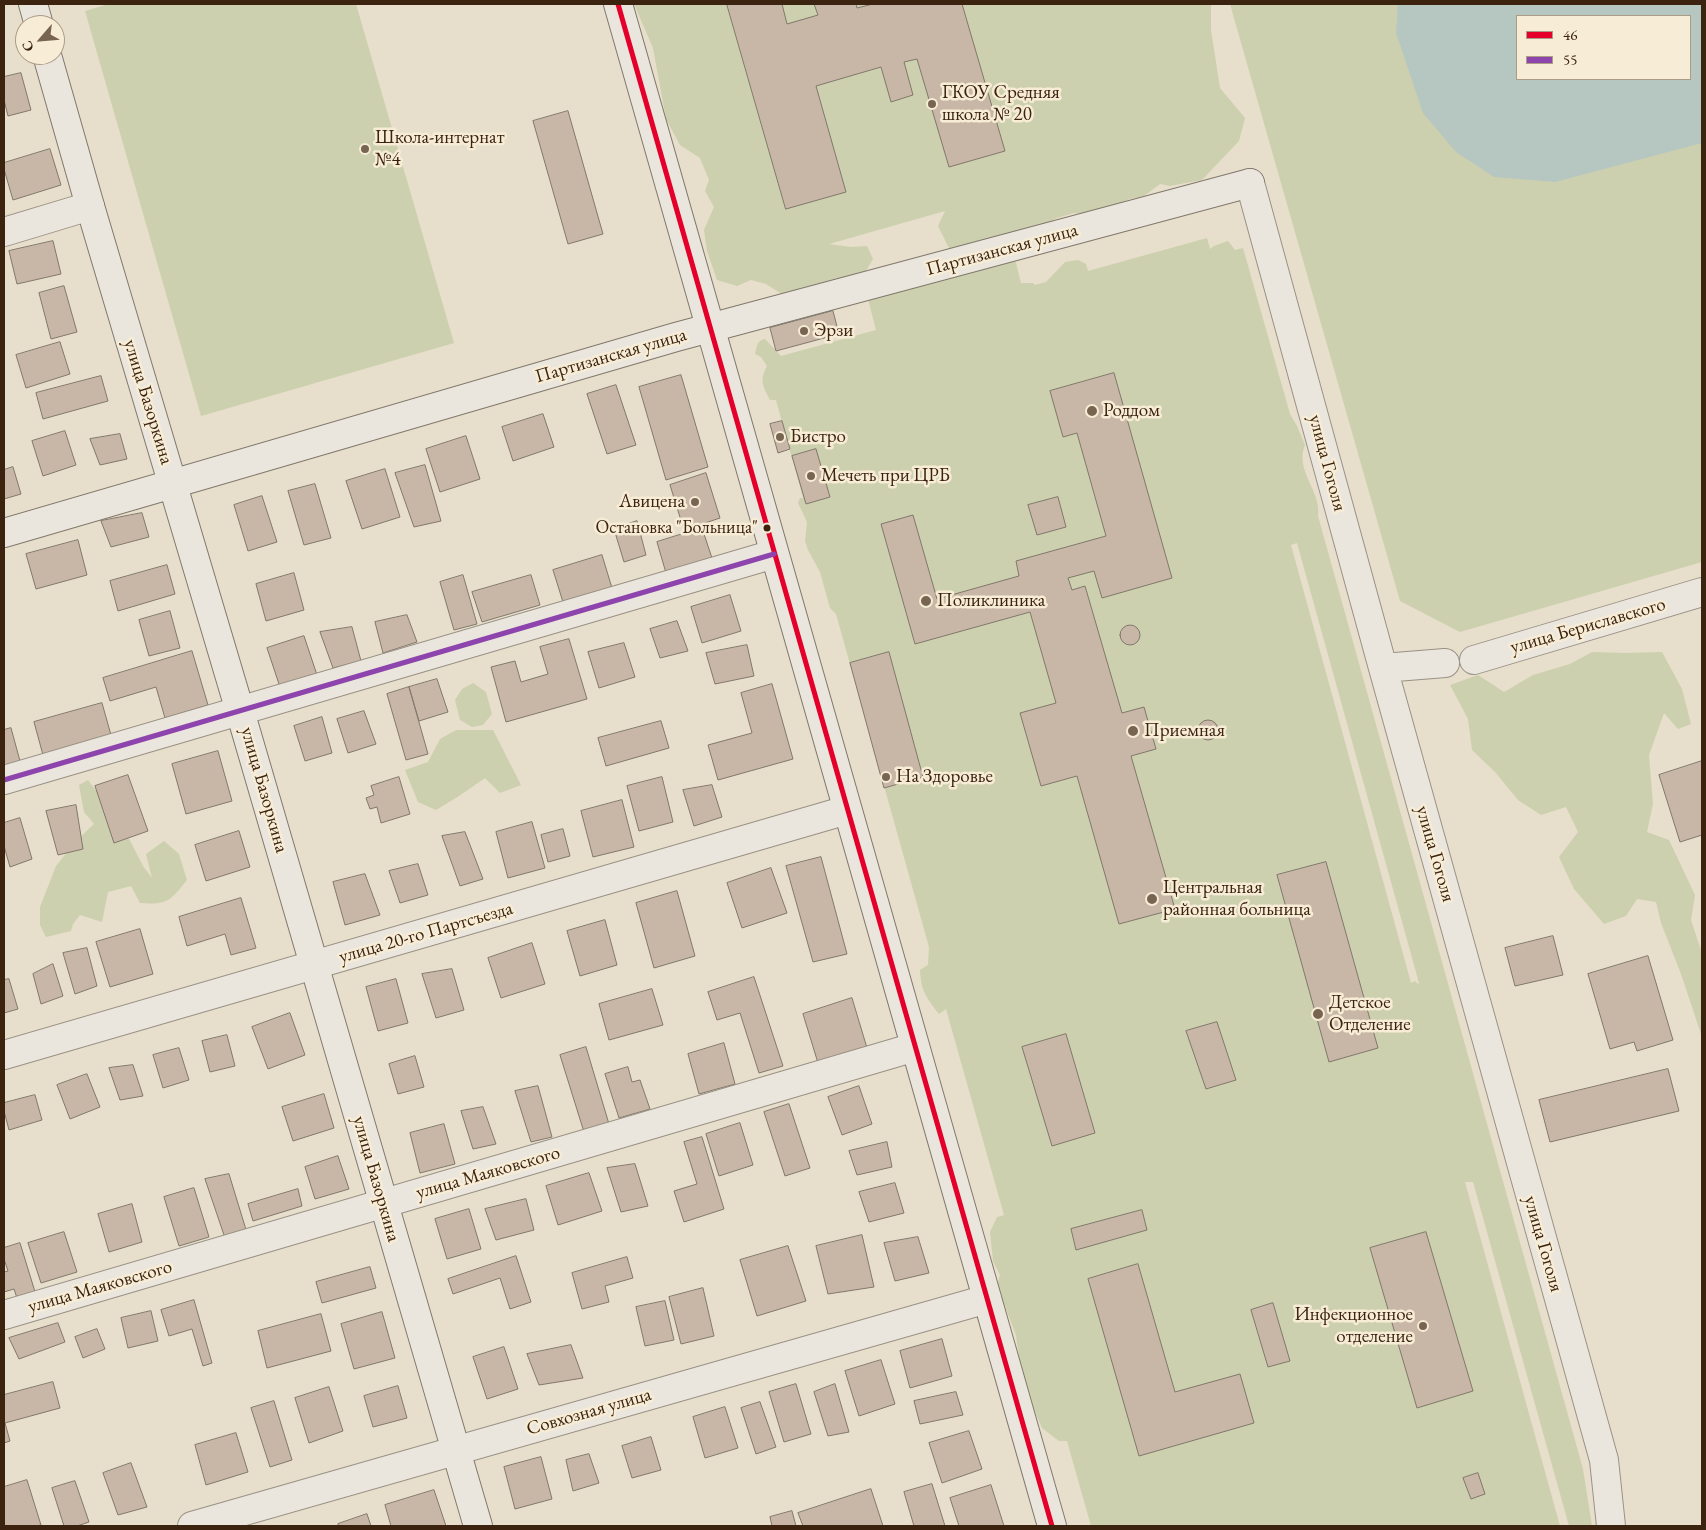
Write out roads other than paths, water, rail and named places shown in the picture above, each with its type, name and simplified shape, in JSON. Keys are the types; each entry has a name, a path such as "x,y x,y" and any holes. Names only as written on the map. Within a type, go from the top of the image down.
{"street":[{"path":"618,4 1052,1526"},
{"name":"улица Базоркина","path":"50,65 478,1526"},
{"name":"Партизанская улица","path":"4,533 711,328 1250,183"},
{"name":"улица Гоголя","path":"1250,183 1604,1460 1611,1526"},
{"path":"4,232 90,206"},
{"path":"4,780 774,554"},
{"name":"улица Бериславского","path":"1474,660 1702,592"},
{"path":"1383,668 1445,663"},
{"name":"улица 20-го Партсъезда","path":"4,1055 847,810"},
{"name":"улица Маяковского","path":"4,1315 915,1047"},
{"name":"Совхозная улица","path":"192,1526 987,1299"}],"place":[{"name":"ГКОУ Средняя школа № 20","path":"932,104"},
{"name":"Школа-интернат №4","path":"365,149"},
{"name":"Эрзи","path":"804,331"},
{"name":"Роддом","path":"1092,411"},
{"name":"Бистро","path":"780,437"},
{"name":"Мечеть при ЦРБ","path":"811,476"},
{"name":"Авицена","path":"695,502"},
{"name":"Остановка \"Больница\"","path":"767,528"},
{"name":"Поликлиника","path":"926,601"},
{"name":"Приемная","path":"1133,731"},
{"name":"На Здоровье","path":"886,777"},
{"name":"Центральная районная больница","path":"1152,899"},
{"name":"Детское Отделение","path":"1318,1014"},
{"name":"Инфекционное отделение","path":"1423,1326"}]}
